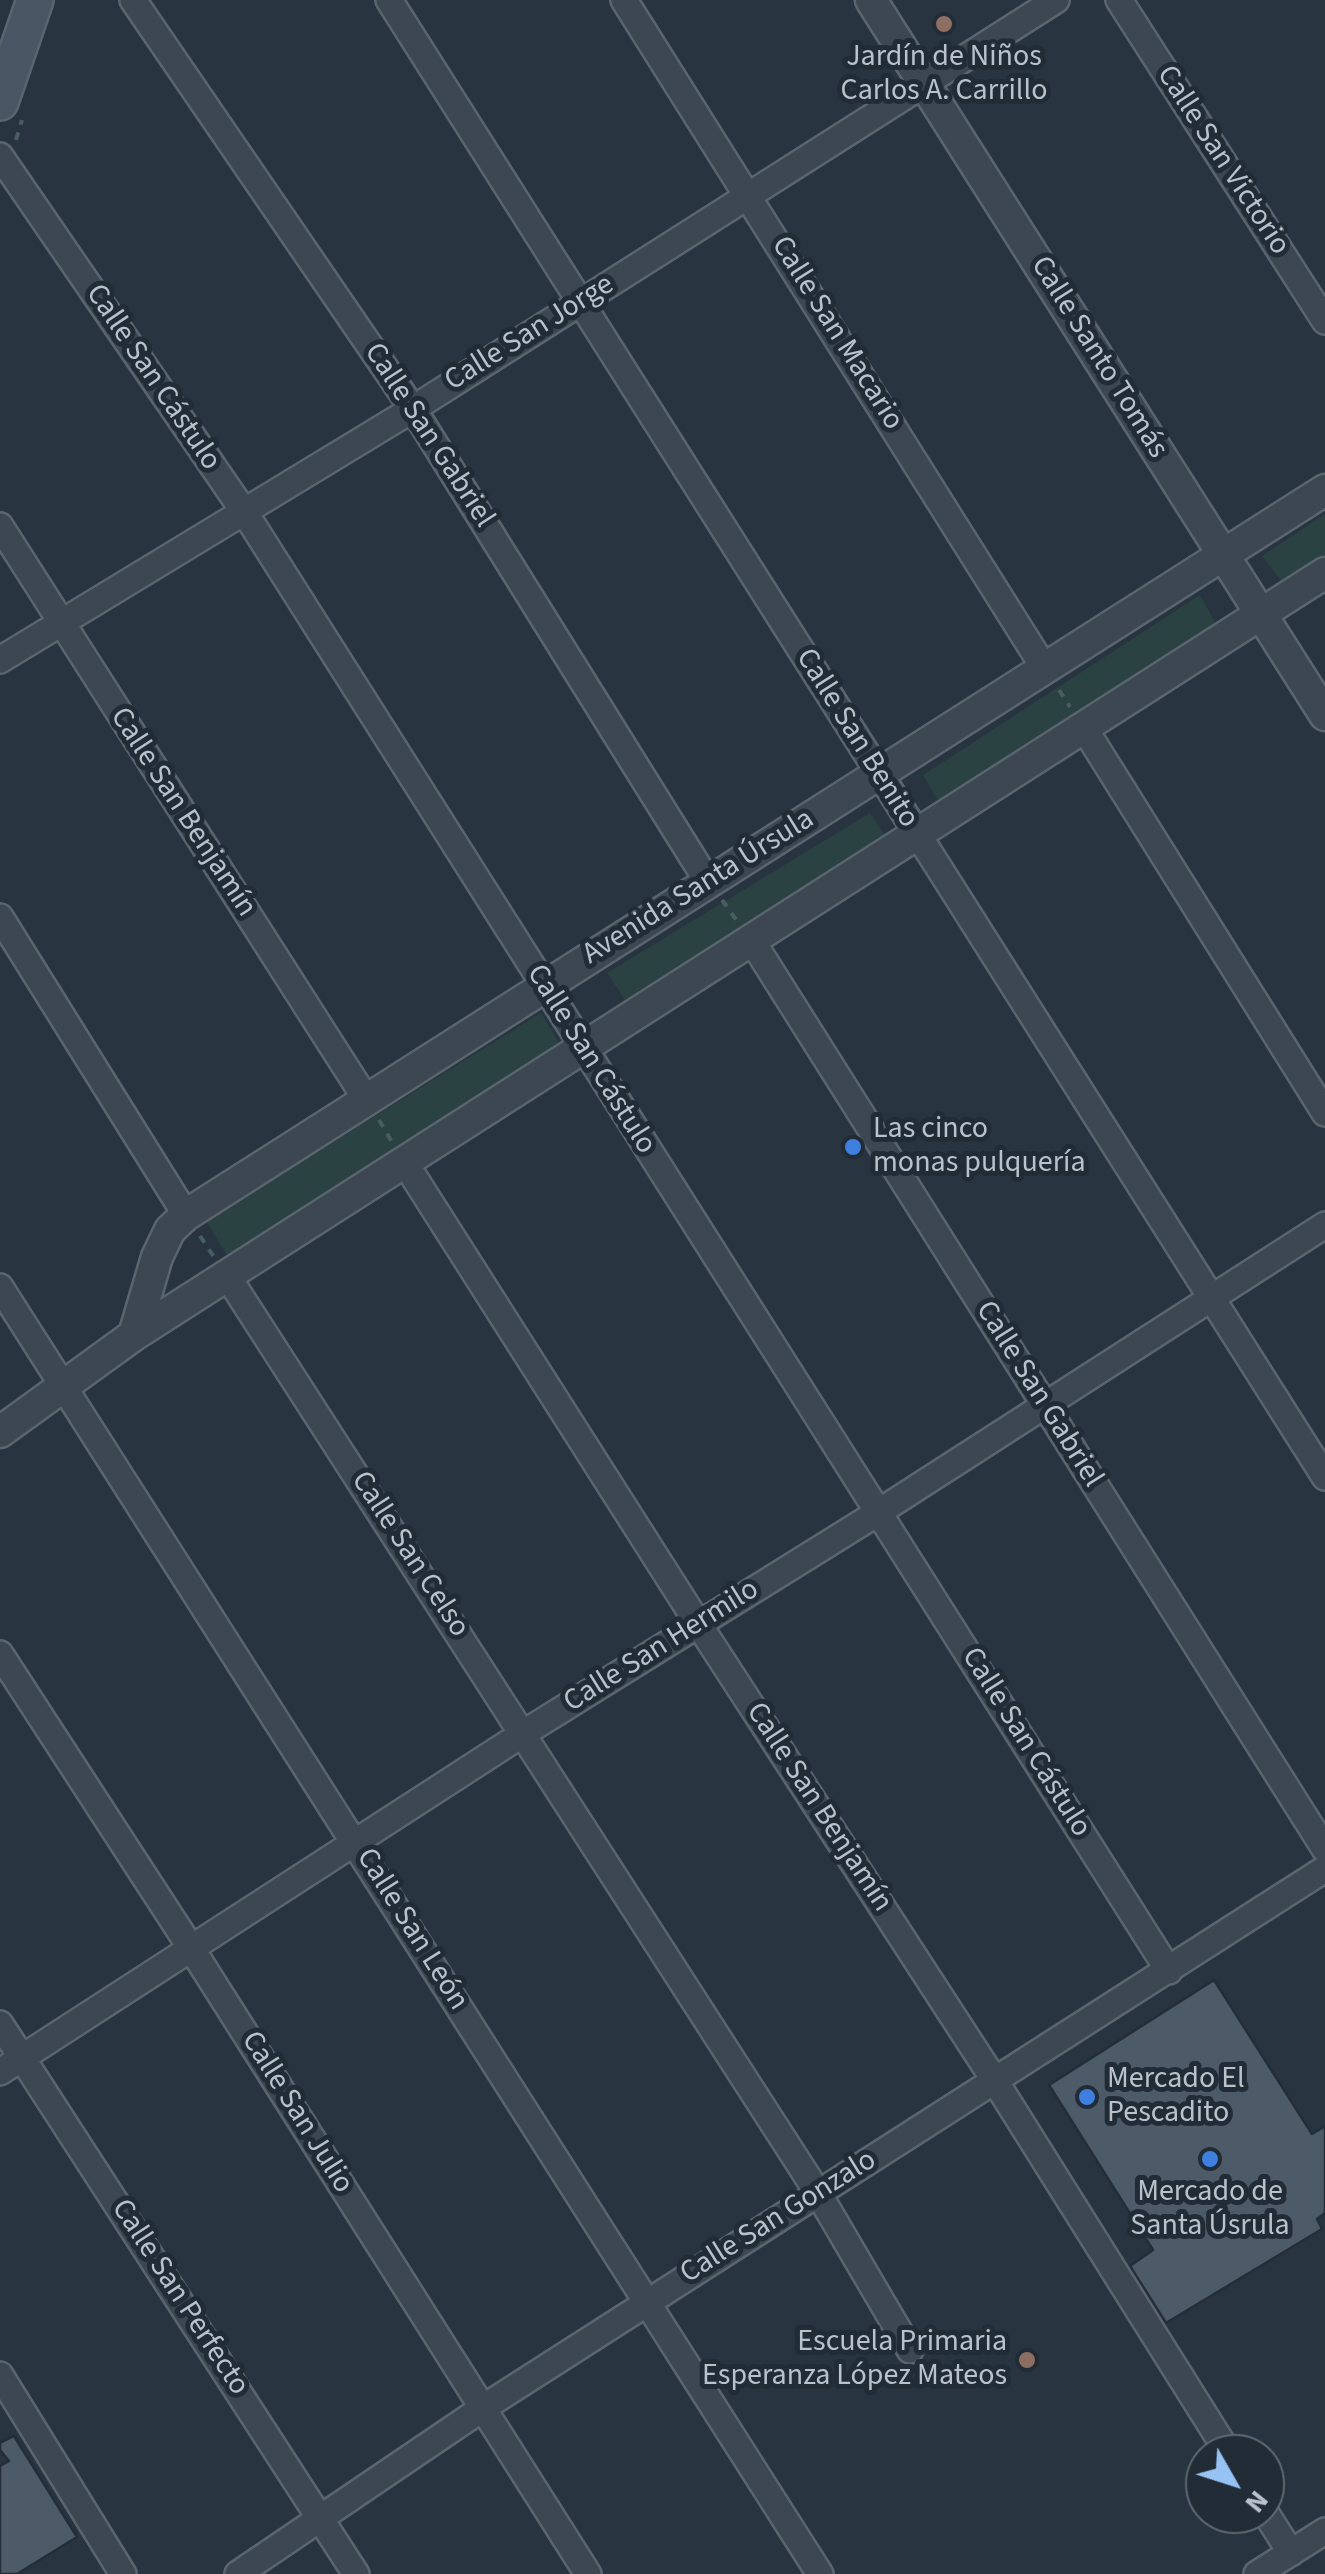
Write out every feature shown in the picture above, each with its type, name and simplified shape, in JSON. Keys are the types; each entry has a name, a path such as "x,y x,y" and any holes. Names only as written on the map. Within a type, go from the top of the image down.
{"main road":[{"path":"0,102 37,4"}],"street":[{"name":"Calle San Gabriel","path":"133,0 412,409 708,882"},
{"name":"Calle San Benito","path":"389,0 1325,1476"},
{"name":"Calle San Macario","path":"624,0 1045,668"},
{"name":"Calle Santo Tomás","path":"872,0 1325,716"},
{"name":"Calle San Jorge","path":"0,660 412,409 1056,0"},
{"name":"Calle San Victorio","path":"1119,0 1325,321"},
{"name":"Calle San Cástulo","path":"0,156 245,513 1169,1971"},
{"name":"Avenida Santa Úrsula","path":"134,1335 157,1257 170,1230 186,1215 1325,490"},
{"name":"Calle San Benjamín","path":"0,526 366,1099"},
{"path":"0,1432 134,1335 1325,572"},
{"path":"1084,728 1325,1113"},
{"path":"0,917 186,1215"},
{"name":"Calle San Gabriel","path":"752,941 1325,1849"},
{"name":"Calle San Benjamín","path":"405,1163 995,2081 1216,2434"},
{"name":"Calle San Hermilo","path":"0,2072 355,1841 1046,1406 1325,1225"},
{"name":"Calle San Celso","path":"228,1278 818,2193 910,2350"},
{"name":"Calle San León","path":"0,1286 820,2574"},
{"name":"Calle San Julio","path":"0,1654 588,2574"},
{"name":"Calle San Gonzalo","path":"238,2574 646,2302 1325,1868"},
{"name":"Calle San Perfecto","path":"0,2024 356,2574"},
{"path":"0,2375 122,2574"},
{"path":"1258,2574 1325,2532"},
{"path":"1279,2534 1291,2553"}],"path":[{"path":"1045,668 1084,728"},
{"path":"708,882 752,941"},
{"path":"366,1099 405,1163"},
{"path":"186,1215 228,1278"}],"green space":[{"path":"1325,514 1325,555 1282,582 1262,556"},
{"path":"1200,595 1217,625 940,804 923,775"},
{"path":"870,813 888,840 627,1003 607,973"},
{"path":"541,1013 560,1044 227,1255 206,1221"}],"building":[{"name":"Mercado de Santa Úsrula","path":"1214,1980 1312,2134 1325,2126 1325,2213 1317,2219 1322,2229 1166,2323 1130,2266 1153,2250 1049,2085"},
{"path":"14,2436 77,2537 17,2574 0,2574 0,2466 9,2461 0,2450 0,2443"}],"place":[{"name":"Jardín de Niños Carlos A. Carrillo","path":"944,24"},
{"name":"Las cinco monas pulquería","path":"853,1147"},
{"name":"Mercado El Pescadito","path":"1087,2097"},
{"name":"Mercado de Santa Úsrula","path":"1210,2159"},
{"name":"Escuela Primaria Esperanza López Mateos","path":"1027,2360"}]}
